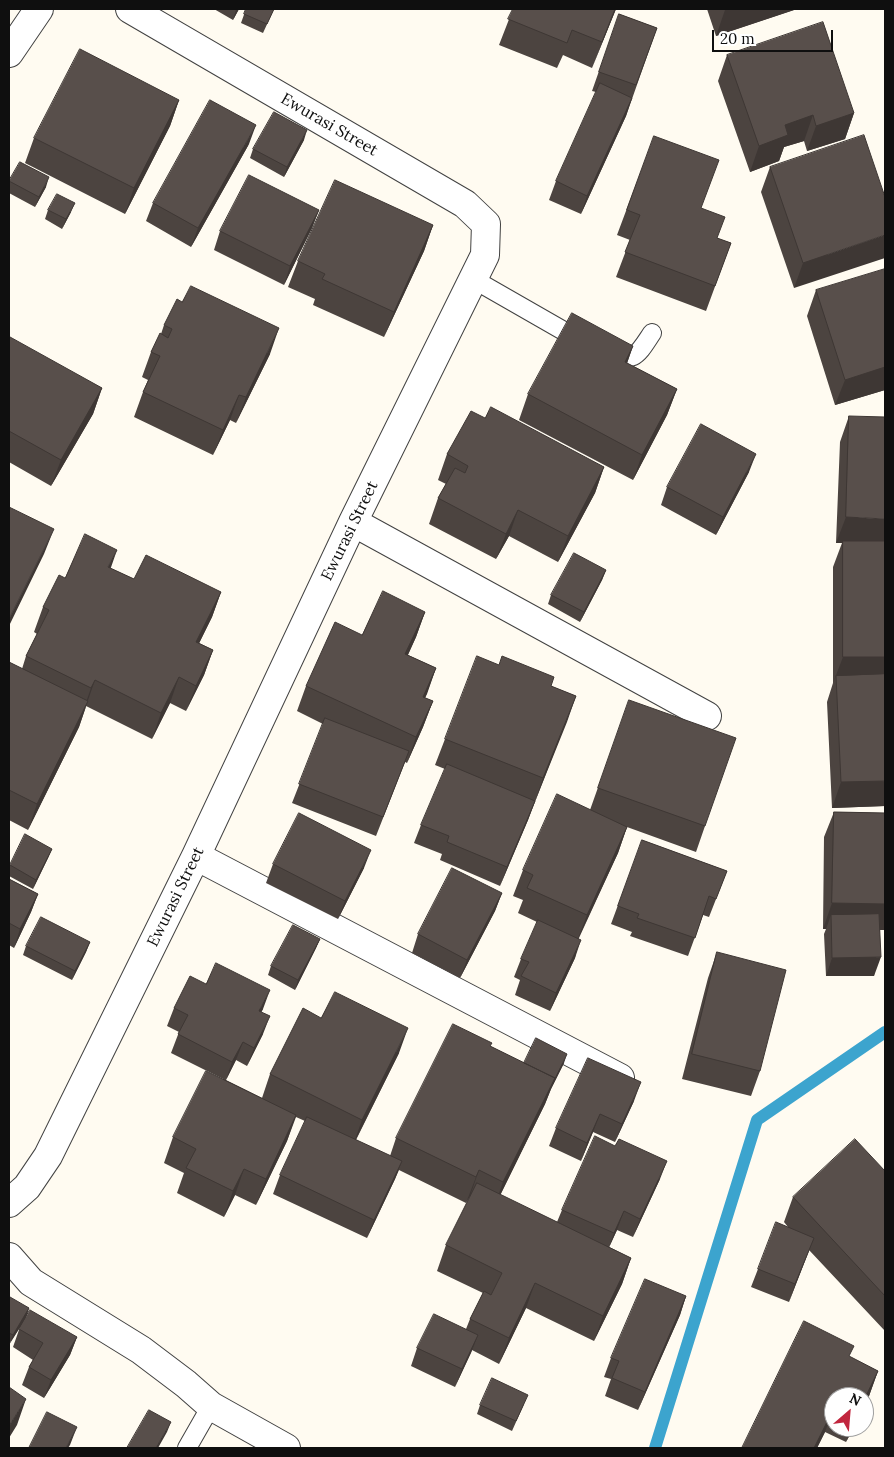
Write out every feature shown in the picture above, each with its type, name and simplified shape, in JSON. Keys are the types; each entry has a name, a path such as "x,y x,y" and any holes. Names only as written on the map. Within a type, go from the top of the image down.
{"street":[{"path":"9,54 39,9"},
{"name":"Ewurasi Street","path":"9,1203 27,1186 48,1156 196,856 353,522 485,255 486,224 465,204 130,9"},
{"path":"353,522 707,716"},
{"path":"196,856 633,1084"},
{"path":"9,1257 31,1282 141,1350 211,1406 286,1448"}],"lane":[{"path":"473,279 591,346 620,358 638,354 652,332"},
{"path":"187,1448 211,1406"}],"building":[{"path":"246,9 274,9 267,24 244,14"},
{"path":"513,9 615,9 602,42 572,30 567,43 508,19"},
{"path":"619,14 657,28 636,85 599,72"},
{"path":"823,22 854,113 816,126 813,115 785,125 788,135 759,146 727,55"},
{"path":"80,49 179,100 134,188 34,138"},
{"path":"600,83 632,98 587,196 556,181"},
{"path":"210,100 256,125 198,228 153,203"},
{"path":"274,112 307,130 287,167 253,149"},
{"path":"864,135 885,197 885,235 803,263 770,167"},
{"path":"654,136 719,160 701,208 725,217 717,238 731,243 715,286 625,252 640,215 627,210"},
{"path":"20,162 49,177 39,197 9,181"},
{"path":"249,175 319,210 290,266 220,231"},
{"path":"335,180 433,225 394,312 322,279 325,274 298,261"},
{"path":"57,194 75,203 66,219 48,210"},
{"path":"885,269 885,367 845,380 816,290"},
{"path":"191,286 279,328 246,397 239,395 223,430 143,392 160,356 151,352 160,333 168,338 172,329 164,325 177,299 182,302"},
{"path":"572,313 633,346 625,362 677,389 642,455 528,394"},
{"path":"10,337 102,388 61,460 9,431"},
{"path":"491,407 604,467 568,536 518,510 506,534 438,498 455,468 465,473 468,466 447,454 471,411 485,418"},
{"path":"849,416 885,417 885,519 846,517"},
{"path":"701,424 756,454 723,517 667,487"},
{"path":"9,507 54,529 9,619"},
{"path":"85,534 117,550 108,567 134,579 146,555 221,592 196,642 213,650 196,686 179,677 161,713 95,680 91,688 26,656 49,610 43,607 59,575 65,578"},
{"path":"843,541 885,541 885,657 843,657"},
{"path":"574,553 606,570 584,612 551,595"},
{"path":"383,591 425,612 405,654 436,668 423,697 433,701 416,737 306,686 335,622 362,635"},
{"path":"477,656 499,665 502,656 554,677 551,686 576,696 543,778 445,739"},
{"path":"9,662 88,701 37,804 9,790"},
{"path":"885,674 885,781 841,782 836,676"},
{"path":"629,700 736,738 705,826 598,788"},
{"path":"325,718 409,751 383,817 299,784"},
{"path":"447,764 535,801 507,867 447,842 449,836 421,825"},
{"path":"557,794 627,827 587,915 527,888 533,875 523,870"},
{"path":"834,812 885,813 885,904 832,903"},
{"path":"299,813 371,850 345,901 273,864"},
{"path":"25,834 52,849 36,880 10,865"},
{"path":"642,840 727,871 716,899 709,896 695,938 637,918 639,914 618,906"},
{"path":"452,868 502,893 467,960 418,934"},
{"path":"9,879 38,894 20,929 9,923"},
{"path":"879,914 881,957 832,958 831,915"},
{"path":"41,917 90,942 75,971 26,946"},
{"path":"538,920 581,940 556,993 521,976 529,962 521,959"},
{"path":"293,925 320,939 298,980 271,966"},
{"path":"717,952 786,970 760,1071 692,1054"},
{"path":"216,963 270,990 259,1011 270,1016 254,1048 243,1042 232,1062 178,1034 188,1015 174,1008 190,976 206,984"},
{"path":"335,992 408,1028 362,1120 270,1074 303,1008 321,1018"},
{"path":"453,1024 492,1043 490,1046 555,1078 503,1182 479,1170 476,1177 396,1138"},
{"path":"536,1038 567,1054 552,1085 555,1078 524,1063"},
{"path":"588,1058 641,1082 622,1124 600,1114 587,1143 556,1128"},
{"path":"206,1071 296,1115 266,1179 244,1169 233,1191 186,1168 196,1149 173,1137"},
{"path":"307,1117 402,1161 374,1220 280,1175"},
{"path":"595,1136 615,1146 619,1139 667,1161 640,1219 624,1211 614,1233 562,1210"},
{"path":"855,1139 885,1171 885,1296 793,1197"},
{"path":"477,1183 631,1258 603,1316 535,1283 509,1338 470,1319 484,1291 491,1295 502,1273 446,1245"},
{"path":"776,1222 814,1238 795,1284 758,1269"},
{"path":"645,1279 686,1296 645,1392 612,1378 619,1361 611,1358"},
{"path":"10,1297 29,1308 13,1335 9,1333"},
{"path":"30,1310 77,1337 51,1380 29,1367 43,1343 19,1329"},
{"path":"434,1314 478,1335 462,1369 417,1348"},
{"path":"804,1321 854,1346 849,1356 878,1371 870,1387 824,1387 824,1428 814,1448 742,1448"},
{"path":"492,1378 528,1395 516,1421 480,1405"},
{"path":"9,1387 26,1399 9,1426"},
{"path":"149,1410 171,1422 156,1448 127,1448"},
{"path":"47,1412 77,1427 66,1448 29,1448"}],"waterway":[{"path":"655,1448 757,1120 885,1032"}]}
